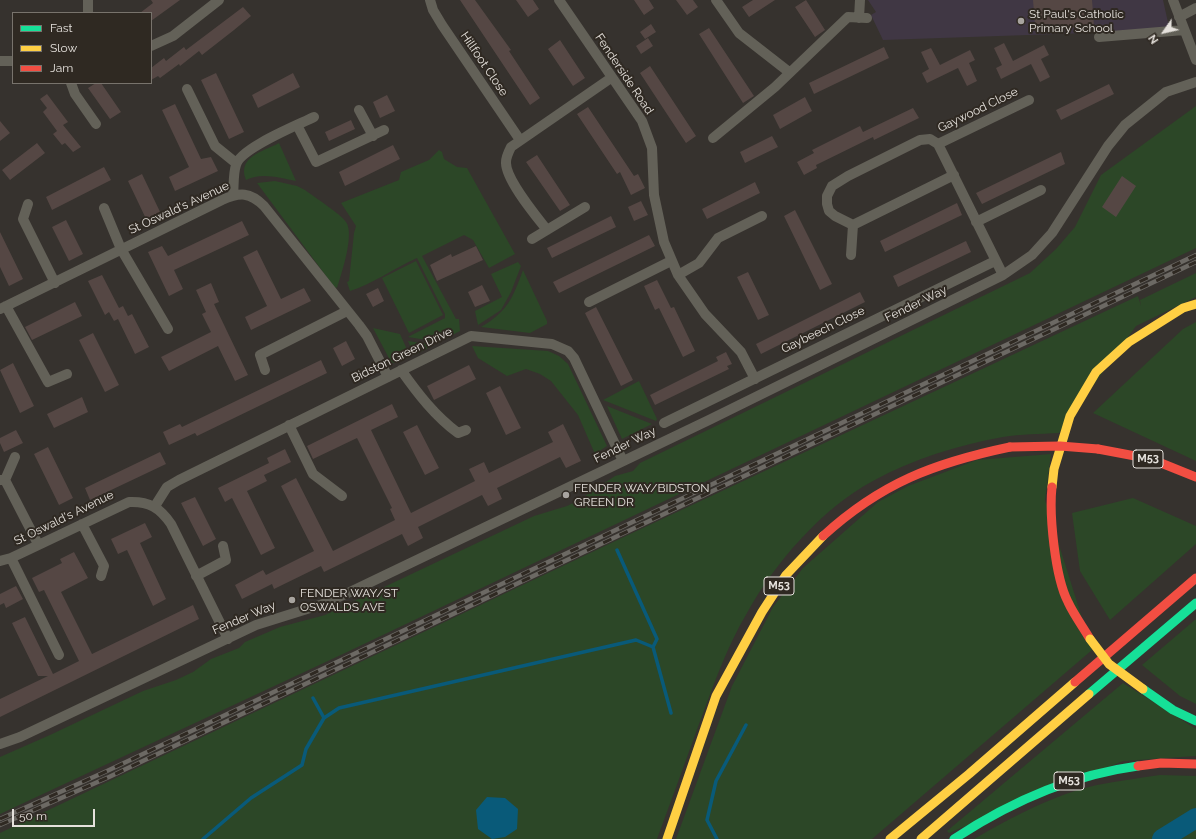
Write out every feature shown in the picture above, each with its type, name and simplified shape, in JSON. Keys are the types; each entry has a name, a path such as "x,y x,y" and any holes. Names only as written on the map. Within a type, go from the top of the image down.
{"highway":[{"path":"1196,304 1183,308 1129,342 1096,372 1070,416 1054,469 1050,506 1057,564 1067,601 1090,639 1109,664 1173,710 1196,721"},
{"name":"M53","path":"667,839 716,696 762,612 786,575 813,545 846,515 894,484 933,467 971,455 1010,447 1060,446 1098,449 1151,459 1196,477"},
{"path":"890,839 969,774 1196,578"},
{"path":"921,839 1196,603"},
{"name":"M53","path":"954,839 1011,804 1068,781 1108,771 1151,764 1196,764"}],"street":[{"path":"88,0 88,12"},
{"path":"152,46 173,36 219,0"},
{"name":"Hillfoot Close","path":"430,0 433,10 439,20 520,140"},
{"name":"Fenderside Road","path":"558,0 642,121 652,148 654,195 664,242 678,275 705,314 741,352 754,379"},
{"path":"729,0 718,3 739,33 789,72"},
{"path":"713,138 775,87 848,17 863,18 860,0"},
{"path":"1173,0 1196,60"},
{"path":"1179,17 1196,8"},
{"path":"1099,37 1184,30"},
{"path":"0,61 12,61"},
{"path":"547,230 530,209 507,173 505,160 511,147 520,140 611,78"},
{"name":"Fender Way","path":"0,744 20,737 256,625 323,604 336,598 709,420 1003,275 1032,255 1052,233 1108,146 1125,125 1166,92 1196,82"},
{"path":"71,84 75,94 96,124"},
{"path":"187,89 215,146 236,163"},
{"name":"Gaywood Close","path":"938,144 1029,100"},
{"path":"359,110 372,136"},
{"path":"233,195 236,163 246,152 258,144 314,117"},
{"path":"297,125 316,162 384,130"},
{"path":"853,225 835,216 829,211 827,196 832,186 848,176 920,140 930,139 938,144 1003,275"},
{"path":"853,225 954,175"},
{"path":"976,222 1041,190"},
{"name":"St Oswald's Avenue","path":"3,308 233,195 244,194 256,198 264,206 367,336 388,377"},
{"path":"28,204 23,219 55,283"},
{"path":"532,239 585,207"},
{"path":"104,208 121,249 168,329"},
{"path":"678,275 698,263 718,238 762,216"},
{"path":"851,255 853,225"},
{"path":"588,302 671,261"},
{"name":"Gaybeech Close","path":"664,424 995,261"},
{"path":"3,308 48,382 66,374"},
{"path":"265,370 260,355 347,311"},
{"name":"Bidston Green Drive","path":"155,506 167,487 179,480 471,336 552,344 568,351 574,358 623,460"},
{"path":"401,370 417,393 442,421 458,433 466,430"},
{"path":"703,405 709,420"},
{"path":"289,425 313,474 342,496"},
{"path":"15,457 3,480 38,544"},
{"name":"St Oswald's Avenue","path":"0,561 11,558 129,502 140,501 155,506"},
{"path":"155,506 163,512 171,524 228,638"},
{"path":"82,524 104,566 101,576"},
{"path":"196,576 226,560 223,546"},
{"path":"11,558 58,655"}],"shaded area":[{"name":"St Paul's Catholic Primary School","path":"868,0 1163,0 1169,27 1115,32 883,40 871,15 876,12"}],"green space":[{"path":"1196,106 1196,248 345,653 0,814 0,757 143,691 176,680 193,672 211,659 239,648 245,642 280,627 325,615 534,516 567,506 579,500 615,476 633,471 640,463 1030,273 1056,249 1075,227 1101,175"},
{"path":"279,143 296,181 264,176 258,176 246,180 244,172 248,161 253,156"},
{"path":"439,150 442,152 444,159 457,167 467,168 515,254 489,268 473,240 464,235 422,256 456,319 459,319 460,331 439,342 408,337 445,318 445,314 417,258 359,288 350,291 347,282 349,281 356,226 341,203 399,180 401,172 429,160"},
{"path":"275,181 297,186 305,190 333,210 346,222 349,236 348,245 337,288 335,288 257,183"},
{"path":"416,261 443,315 409,333 382,278"},
{"path":"518,262 521,266 511,292 501,310 478,325 475,311 502,297 491,274"},
{"path":"523,270 547,321 547,324 530,333 481,327 503,310 516,289"},
{"path":"1196,273 1196,297 1136,326 1059,433 1017,435 986,440 936,454 904,466 854,492 818,521 801,538 771,575 739,626 715,682 657,839 0,839 0,833 628,535 1138,296 1141,306 1140,300"},
{"path":"1196,322 1196,461 1093,413 1183,329"},
{"path":"373,328 400,334 410,356 394,363 391,362"},
{"path":"408,341 434,345 414,355"},
{"path":"472,346 548,351 559,356 568,364 607,446 595,454 578,415 551,381 540,374 526,369 507,376 478,358"},
{"path":"639,381 657,419 656,421 603,400"},
{"path":"607,406 652,424 622,439"},
{"path":"1051,454 1045,500 1092,650 872,839 676,839 732,686 773,607 803,568 878,502 908,486 977,460"},
{"path":"1133,498 1196,526 1196,544 1110,620 1080,571 1072,513"},
{"path":"1196,619 1196,704 1180,696 1142,665"},
{"path":"1123,683 1196,729 1196,756 1123,761 949,833 947,831"},
{"path":"1160,775 1196,776 1196,818 1162,839 974,839 1018,815 1081,789"},
{"path":"1196,820 1196,839 1165,839"}],"water":[{"path":"487,797 505,798 518,809 517,829 505,837 492,839 478,829 476,810"}],"building":[{"path":"151,0 180,0 152,20 152,12 141,12 153,3"},
{"path":"460,0 475,0 511,50 509,51 540,98 530,105"},
{"path":"516,0 533,0 539,9 528,17"},
{"path":"634,0 649,0 654,8 644,15"},
{"path":"676,0 693,0 698,7 687,15"},
{"path":"753,0 775,0 749,17 742,7"},
{"path":"806,0 825,30 815,37 795,7"},
{"path":"1033,0 1092,0 1094,26 1052,29 1051,24 1035,25"},
{"path":"243,7 251,16 202,55 199,51 180,66 179,64 160,78 158,76 152,79 152,67 164,58 166,61 184,47 186,50"},
{"path":"651,24 656,32 645,39 640,32"},
{"path":"709,28 754,96 743,103 699,34"},
{"path":"648,38 653,46 641,54 636,46"},
{"path":"560,40 585,78 573,86 548,49"},
{"path":"1004,43 1013,61 1044,45 1049,55 1041,59 1050,77 1040,82 1031,64 1001,79 996,68 1002,65 994,48"},
{"path":"884,47 889,58 814,94 809,83"},
{"path":"931,48 940,65 970,50 975,60 969,63 977,81 967,86 958,68 927,83 922,73 929,69 921,52"},
{"path":"650,66 696,136 686,143 640,73"},
{"path":"216,73 244,132 229,139 201,80"},
{"path":"293,73 300,87 258,108 252,95"},
{"path":"94,84 102,84 121,112 110,119 88,88"},
{"path":"1109,84 1114,94 1061,120 1056,110"},
{"path":"47,94 68,122 63,125 81,147 73,152 65,143 62,145 53,134 57,131 43,112 47,108 40,99"},
{"path":"387,95 395,111 380,118 373,102"},
{"path":"805,97 812,111 780,129 773,115"},
{"path":"175,104 201,159 211,157 218,171 175,191 169,177 189,167 162,110"},
{"path":"588,107 634,176 638,174 645,188 631,195 620,172 617,174 577,114"},
{"path":"913,108 919,118 874,140 873,137 816,165 817,168 804,175 797,162 814,153 812,150 860,126 863,132"},
{"path":"351,120 355,129 329,141 325,132"},
{"path":"0,121 10,133 0,141"},
{"path":"772,136 778,147 745,163 740,152"},
{"path":"37,143 45,153 10,180 2,170"},
{"path":"393,145 400,159 345,186 339,172"},
{"path":"1061,152 1065,164 982,204 976,193"},
{"path":"537,155 570,205 560,211 526,162"},
{"path":"104,167 111,180 52,210 46,197"},
{"path":"142,174 162,216 148,223 128,181"},
{"path":"1122,176 1136,186 1116,217 1102,207"},
{"path":"755,182 760,193 707,219 702,209"},
{"path":"641,201 648,215 634,221 628,207"},
{"path":"957,203 962,215 885,252 880,241"},
{"path":"795,210 832,284 820,290 784,216"},
{"path":"611,216 616,227 552,258 547,248"},
{"path":"66,220 83,254 69,261 52,227"},
{"path":"242,221 249,235 174,270 183,289 169,296 148,252 162,246 168,256"},
{"path":"0,232 23,279 9,286 0,267"},
{"path":"649,235 655,246 559,293 553,282"},
{"path":"966,241 971,252 898,287 893,276"},
{"path":"476,246 483,260 437,281 430,265 451,254 452,257"},
{"path":"257,250 281,299 304,288 311,301 251,330 245,317 267,306 243,257"},
{"path":"748,272 769,315 758,320 737,277"},
{"path":"102,275 119,308 123,306 128,316 132,314 149,347 135,354 118,319 114,321 109,312 105,315 88,281"},
{"path":"657,280 671,308 674,307 695,351 683,357 659,308 655,310 644,286"},
{"path":"211,283 219,302 214,304 248,375 235,381 218,346 169,371 161,357 211,332 202,314 206,312 196,290"},
{"path":"482,285 490,301 475,307 468,292"},
{"path":"378,288 384,301 373,307 366,294"},
{"path":"860,292 865,302 761,354 756,344"},
{"path":"75,302 82,316 32,340 25,327"},
{"path":"596,307 633,380 621,386 585,313"},
{"path":"93,333 119,385 105,392 79,340"},
{"path":"346,341 355,359 342,366 333,348"},
{"path":"726,352 732,364 727,366 729,369 655,405 650,395 718,361 716,357"},
{"path":"321,360 327,373 197,436 195,433 169,445 163,432 180,424 182,427"},
{"path":"13,363 34,406 20,413 0,370"},
{"path":"469,365 476,379 434,400 427,386"},
{"path":"500,386 521,428 506,435 486,393"},
{"path":"82,397 88,412 54,428 47,414"},
{"path":"392,404 398,417 371,430 411,513 475,481 469,469 484,462 489,473 553,442 548,432 563,424 581,461 566,468 560,457 497,488 502,499 488,506 482,495 418,527 423,538 408,546 402,534 324,572 321,566 274,589 272,584 242,599 235,585 263,570 266,575 314,551 281,486 296,478 333,551 395,520 390,509 392,508 357,438 313,459 307,446"},
{"path":"417,425 439,468 425,475 403,432"},
{"path":"16,430 23,443 4,452 0,443 0,438"},
{"path":"48,447 73,498 59,505 34,454"},
{"path":"285,449 291,462 264,475 267,481 247,491 275,548 261,555 232,498 225,502 218,488 269,463 267,458"},
{"path":"160,452 166,464 90,500 85,488"},
{"path":"195,497 216,539 203,546 181,503"},
{"path":"145,523 152,537 140,543 166,599 153,606 127,550 118,554 111,539"},
{"path":"74,552 88,578 61,592 92,654 193,605 199,619 0,717 0,699 48,676 38,676 12,623 25,617 53,674 79,661 44,590 39,592 32,578 62,563 60,559"},
{"path":"16,586 23,599 6,608 4,603 0,605 0,594"}],"waterway":[{"path":"203,839 251,798 302,765 306,749 324,718 339,708 636,640 653,647 657,639 617,550"},
{"path":"653,647 671,713"},
{"path":"313,698 324,718"},
{"path":"717,839 707,820 716,781 746,725"},
{"path":"1162,839 1196,818"},
{"path":"1191,821 1196,828"}],"railway":[{"path":"0,819 107,771 1196,255"},
{"path":"0,825 109,777 1196,262"}],"traffic: fast":[{"path":"1089,694 1196,603"},
{"path":"1143,689 1173,710 1196,721"},
{"path":"954,839 997,813 1042,792 1089,776 1138,766"}],"traffic: slow":[{"path":"1052,487 1054,469 1070,416 1096,372 1129,342 1183,308 1196,304"},
{"path":"667,839 716,696 762,612 786,575 823,536"},
{"path":"1090,639 1109,664 1143,689"},
{"path":"890,839 969,774 1075,682"},
{"path":"921,839 1089,694"}],"traffic: jam":[{"path":"1010,447 1060,446 1098,449"},
{"path":"823,536 866,502 910,478 957,460 1010,447"},
{"path":"1098,449 1151,459 1196,477"},
{"path":"1052,487 1052,529 1056,562 1063,591 1070,607 1090,639"},
{"path":"1075,682 1196,578"},
{"path":"1138,766 1161,763 1196,764"}],"place":[{"name":"St Paul's Catholic Primary School","path":"1021,21"},
{"name":"FENDER WAY/BIDSTON GREEN DR","path":"566,495"},
{"name":"FENDER WAY/ST OSWALDS AVE","path":"292,600"}]}
